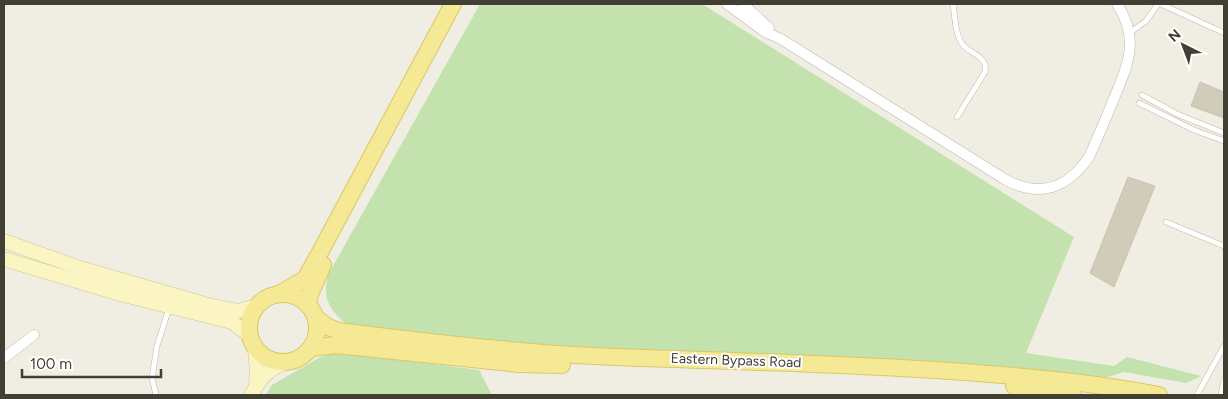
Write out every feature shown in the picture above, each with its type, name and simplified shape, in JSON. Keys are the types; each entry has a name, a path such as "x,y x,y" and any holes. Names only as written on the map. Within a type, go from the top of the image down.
{"main road":[{"path":"453,4 305,278 280,294 269,297 257,306 249,320 252,342 262,356 271,361 286,362 301,357 311,348 317,331 310,294 322,267 395,136 465,4"},
{"path":"280,294 295,296 312,312"},
{"name":"Eastern Bypass Road","path":"312,312 328,327 339,331 465,347 596,356 795,362 944,371 1055,379 1159,395"},
{"name":"Eastern Bypass Road","path":"311,348 336,345 518,364 662,367 980,382 1073,395"}],"street":[{"path":"727,4 765,32 781,39 1006,180 1020,187 1034,189 1060,185 1082,169 1090,157 1128,65 1130,33 1117,4"},
{"path":"742,4 781,39"},
{"path":"4,241 80,268 223,308 238,311 257,306"},
{"path":"4,258 76,282 232,322 252,342 257,370 253,391"},
{"path":"76,282 80,268"},
{"path":"4,358 34,335"},
{"path":"253,391 266,373 286,362"}],"lane":[{"path":"953,4 960,41 985,62 986,67 985,72 957,117"},
{"path":"1130,33 1146,21 1159,4 1224,33"},
{"path":"1142,96 1177,114 1224,133"},
{"path":"1139,103 1194,130 1224,141"},
{"path":"1166,222 1224,246"},
{"path":"156,395 152,378 157,346 169,307"},
{"path":"1198,395 1224,346"},
{"path":"1222,395 1224,380"}],"green space":[{"path":"480,4 702,4 1074,237 1026,353 1114,366 1127,357 1201,376 1186,383 1124,372 1104,378 582,355 346,324 335,313 328,302 326,283 328,275"},
{"path":"333,351 479,370 492,395 266,395 272,385"}],"building":[{"path":"1200,82 1224,92 1224,118 1191,106"},
{"path":"1128,177 1155,186 1114,287 1090,273"}]}
